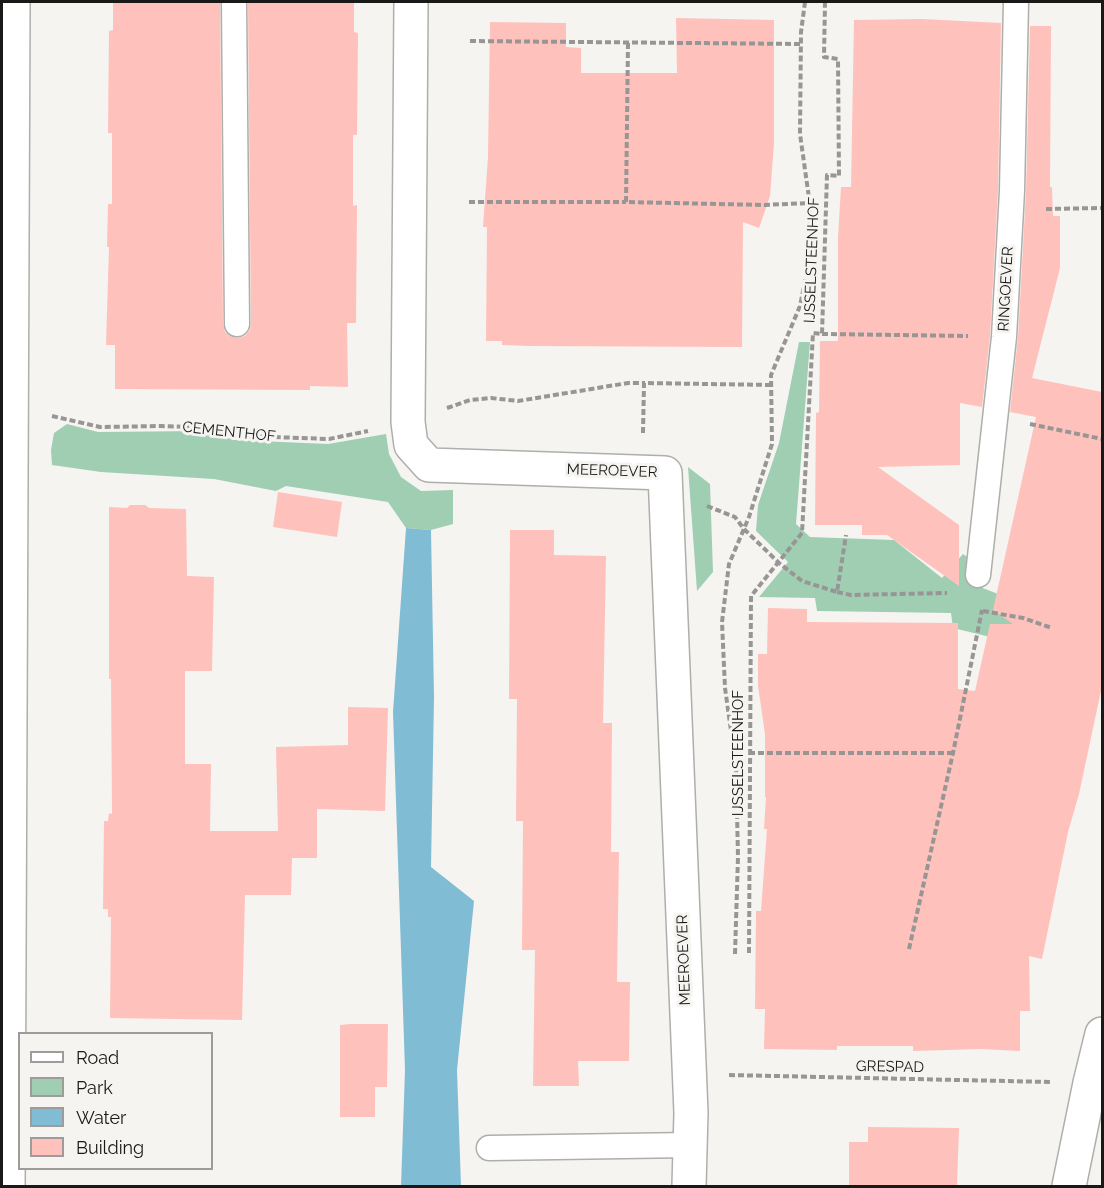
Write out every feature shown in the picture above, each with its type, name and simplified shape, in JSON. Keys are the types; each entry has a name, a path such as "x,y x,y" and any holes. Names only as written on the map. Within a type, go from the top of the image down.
{"street":[{"path":"8,1186 7,523 12,418 13,2"},
{"name":"MEEROEVER","path":"411,2 408,422 411,445 429,465 664,473 689,1074 689,1186"},
{"path":"1069,1186 1091,1133 1090,1083 1102,1034"}],"lane":[{"path":"234,2 237,324"},
{"name":"RINGOEVER","path":"978,575 1004,337 1011,209 1016,2"},
{"path":"489,1148 690,1145"}],"path":[{"path":"735,954 738,857 736,766 725,688 722,622 729,564 744,529 772,444 771,375 800,306 811,251 809,203 800,134 801,44 805,2"},
{"name":"IJSSELSTEENHOF","path":"749,953 751,596 802,533 813,333 822,334 826,175 839,176 838,59 824,57 825,2"},
{"path":"470,41 801,44"},
{"path":"626,202 628,43"},
{"path":"469,202 764,205 809,203"},
{"path":"1011,209 1102,208"},
{"path":"822,334 1004,337"},
{"name":"CEMENTHOF","path":"12,418 55,416 100,427 212,428 245,436 329,439 408,422 470,400 491,398 526,401 628,383 771,385"},
{"path":"642,472 644,383"},
{"path":"995,417 1102,439"},
{"path":"665,502 709,506 735,517 779,563 802,581 851,595 949,593"},
{"path":"837,592 846,535"},
{"path":"909,949 983,611 978,575"},
{"path":"974,606 983,611 1023,618 1052,627"},
{"path":"749,753 953,753"},
{"name":"GRESPAD","path":"689,1074 1090,1083"}],"green space":[{"path":"799,342 810,342 796,524 810,537 894,540 942,578 963,554 974,562 967,582 1037,609 1044,650 953,628 951,613 817,611 815,598 759,597 788,562 756,531 758,505 779,443"},
{"path":"67,424 98,432 203,431 235,440 328,444 386,434 389,454 401,477 421,491 453,490 453,524 431,530 406,528 388,502 286,486 276,491 214,479 101,472 52,465 51,450 54,433"},
{"path":"688,467 710,484 713,572 697,591"}],"water":[{"path":"406,528 431,530 434,697 431,867 474,901 457,1070 461,1186 401,1186 405,1070 393,712"}],"building":[{"path":"113,2 220,2 223,324 225,332 237,338 245,336 251,324 248,2 354,2 354,32 358,33 357,135 353,135 353,206 357,205 356,323 347,323 348,387 310,386 310,390 115,389 115,345 106,345 108,204 112,204 112,133 108,133 109,31 113,30"},
{"path":"676,18 774,20 774,143 770,196 759,228 743,222 742,347 529,346 502,345 502,341 486,341 487,227 483,227 488,157 490,22 566,23 566,47 581,48 581,73 677,73"},
{"path":"922,19 1001,23 998,190 990,336 982,407 960,403 960,465 878,467 959,525 959,586 887,535 862,535 862,525 815,525 816,413 819,412 820,341 838,341 838,238 841,187 851,187 854,20"},
{"path":"1030,26 1051,26 1050,187 1052,187 1053,216 1060,216 1060,268 1032,378 1102,392 1102,686 1079,794 1068,832 1042,959 1029,956 1030,1011 1020,1011 1020,1051 980,1049 913,1051 913,1046 837,1046 837,1050 764,1049 765,1009 755,1009 756,911 761,911 767,829 764,829 765,734 758,686 758,654 767,654 768,608 807,609 807,622 958,623 958,689 975,691 990,624 1013,624 993,610 1036,417 1010,412 1018,338 1026,192"},
{"path":"278,492 342,502 337,537 273,527"},
{"path":"130,505 186,509 187,576 214,577 212,671 185,671 185,764 211,764 210,831 278,831 276,747 348,745 348,707 388,708 385,811 317,809 317,858 292,858 291,895 245,895 242,1020 110,1018 111,917 108,917 108,909 103,909 104,821 108,821 109,813 112,814 109,507 127,508"},
{"path":"510,530 554,530 554,555 606,556 603,723 612,723 611,852 619,852 617,982 630,982 629,1061 578,1061 579,1086 533,1086 535,950 522,950 523,821 516,821 517,699 509,699"},
{"path":"388,1024 387,1087 375,1087 375,1117 340,1117 340,1025"},
{"path":"868,1127 959,1128 957,1186 849,1186 849,1142 868,1142"}]}
